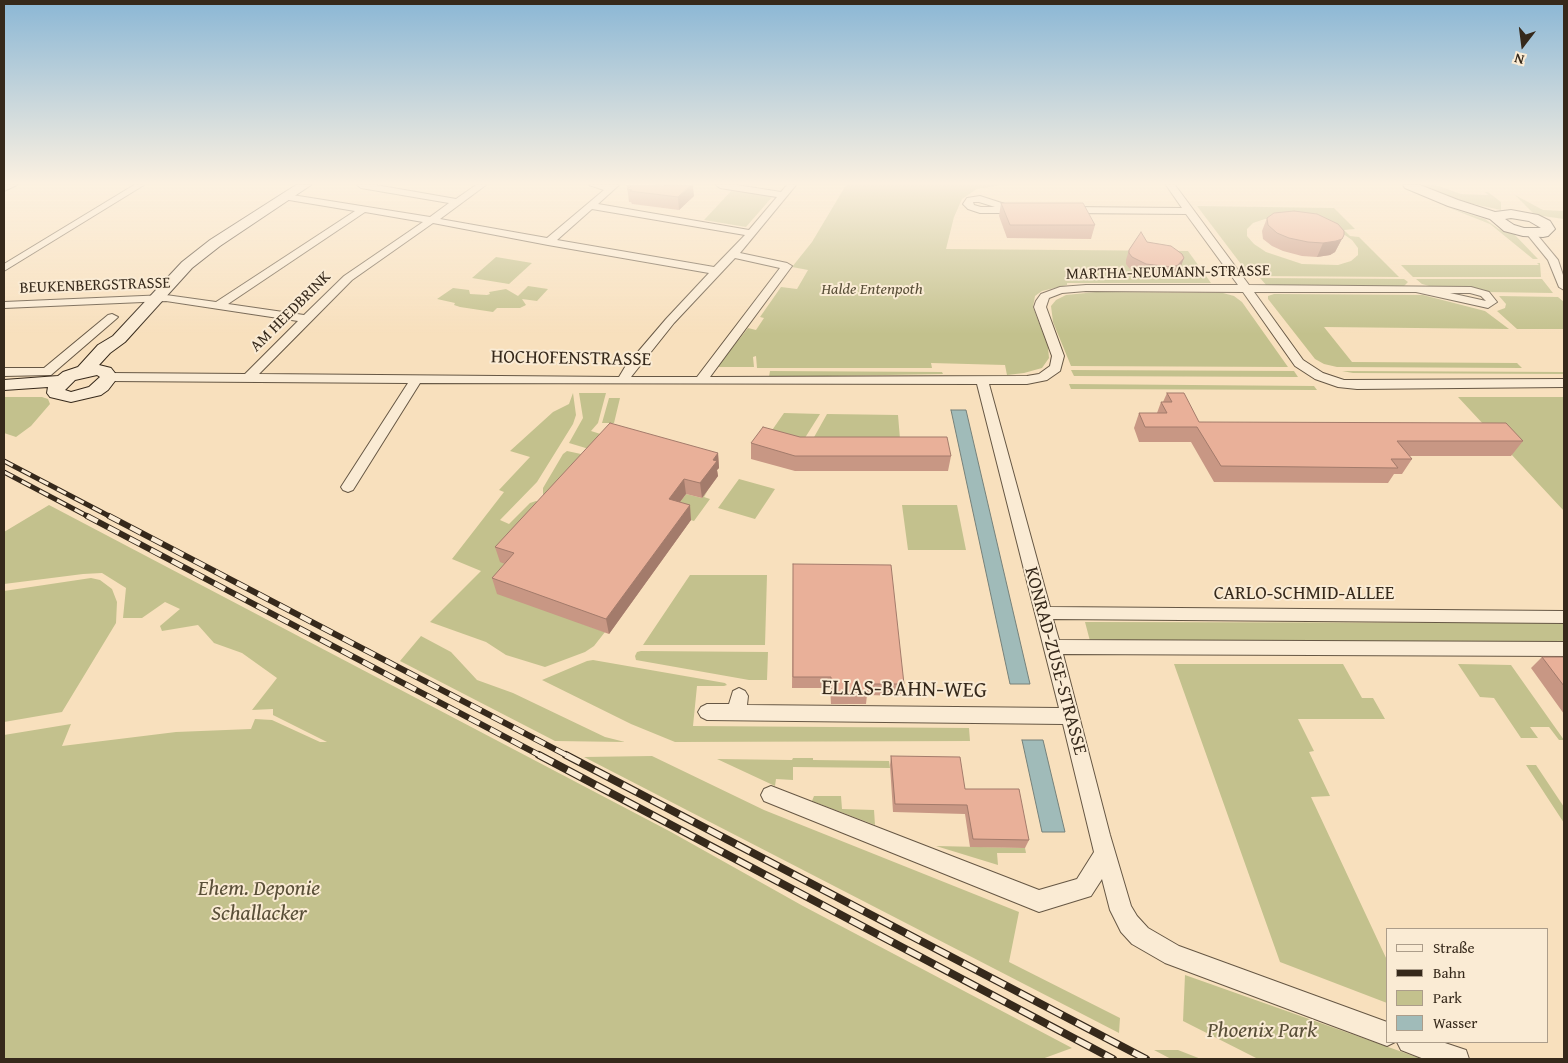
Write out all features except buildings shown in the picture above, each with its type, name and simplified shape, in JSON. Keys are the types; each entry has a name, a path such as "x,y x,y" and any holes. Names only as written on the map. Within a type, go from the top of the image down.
{"main road":[{"path":"4,386 58,385 59,395 70,397 87,394 119,339 187,265 228,235"}],"street":[{"path":"4,268 59,235"},
{"path":"220,304 325,235"},
{"name":"AM HEEDBRINK","path":"248,378 348,278 410,235"},
{"path":"509,235 716,271"},
{"path":"548,242 557,235"},
{"path":"624,381 629,370 664,328 751,235"},
{"path":"1206,235 1299,363 1342,384 1564,384"},
{"path":"1532,235 1553,260 1564,287"},
{"path":"701,381 787,266 785,264 732,255"},
{"name":"MARTHA-NEUMANN-STRASSE","path":"982,380 1028,380 1043,377 1056,368 1058,356 1040,307 1041,301 1045,296 1060,290 1086,288 1246,288 1416,289 1471,290 1485,294 1492,302 1477,304 1435,292 1416,289"},
{"name":"BEUKENBERGSTRASSE","path":"4,305 156,298 220,304 306,319"},
{"path":"4,372 47,372 112,316"},
{"name":"HOCHOFENSTRASSE","path":"98,376 160,379 982,380"},
{"path":"348,487 417,378"},
{"name":"KONRAD-ZUSE-STRASSE","path":"982,380 1121,910 1128,924 1140,936 1173,955 1386,1034"},
{"name":"CARLO-SCHMID-ALLEE","path":"1043,613 1564,617"},
{"path":"1053,647 1564,649"},
{"name":"ELIAS-BAHN-WEG","path":"707,712 739,704 1070,716"},
{"path":"771,795 1039,901 1083,888 1106,853"},
{"path":"1412,1043 1457,1059"}],"green space":[{"name":"Halde Entenpoth","path":"816,235 950,235 946,249 1188,251 1211,283 1067,283 1067,285 1042,291 1035,296 1033,307 1048,347 1049,358 1042,368 1024,373 1007,375 1005,365 931,363 932,368 757,368 756,356 753,357 754,367 717,367 748,328 756,330 764,318 760,317 781,287 797,289 808,270 792,267"},
{"path":"1219,235 1247,235 1254,244 1266,252 1302,264 1338,265 1351,261 1358,255 1358,248 1352,240 1344,235 1359,237 1399,277 1250,276"},
{"path":"1503,235 1515,235 1538,259 1533,259"},
{"path":"496,257 532,263 509,284 472,278"},
{"path":"1537,263 1540,263 1541,277 1413,277 1401,265 1539,265"},
{"path":"1260,278 1404,279 1408,282 1403,287 1267,286"},
{"path":"1416,279 1542,279 1553,293 1487,292 1433,287 1422,284"},
{"path":"528,286 548,289 537,301 522,299 526,305 520,308 497,308 493,312 460,307 454,305 455,303 437,299 453,288 469,290 470,294 487,295 490,294 489,292 506,289 518,296"},
{"path":"1096,292 1223,293 1234,296 1242,302 1288,367 1071,366 1053,322 1051,306 1056,300 1066,295"},
{"path":"1274,294 1423,295 1485,311 1509,329 1324,327 1352,362 1517,363 1522,368 1337,367 1324,364 1315,359 1268,299 1268,296"},
{"path":"1499,296 1558,297 1564,302 1564,329 1517,329 1497,311 1505,308 1506,304"},
{"path":"1071,370 1294,371 1298,377 1074,376"},
{"path":"770,371 942,372 943,374 769,377"},
{"path":"1342,371 1564,372 1564,374 1353,373"},
{"path":"1069,384 1314,386 1317,390 1071,389"},
{"path":"573,393 576,415 573,424 537,482 500,520 509,524 530,503 536,501 551,506 519,569 498,593 605,632 594,646 585,652 545,667 506,655 486,642 430,622 481,571 452,559 504,492 499,490 530,457 510,451 553,412 569,404"},
{"path":"579,393 606,393 598,423 591,431 613,438 599,452 569,443 583,418"},
{"path":"4,397 42,397 48,399 50,404 31,426 16,437 4,433"},
{"path":"1458,397 1564,397 1564,511"},
{"path":"609,398 620,398 614,423 602,423"},
{"path":"784,413 820,414 803,441 768,436"},
{"path":"827,414 898,415 900,439 813,439"},
{"path":"567,451 595,457 557,499 543,495 543,488 563,454"},
{"path":"739,479 775,489 755,519 718,508"},
{"path":"708,490 704,497 710,499 694,521 671,514 686,494 702,498"},
{"name":"Ehem. Deponie Schallacker","path":"49,505 671,832 803,906 1072,1048 1042,1059 4,1059 4,735 71,724 62,746 176,732 251,729 255,719 272,720 320,742 327,742 273,715 273,709 252,710 277,678 242,653 214,643 198,625 162,631 160,626 180,609 165,602 142,618 123,618 126,588 102,573 4,584 4,532"},
{"path":"902,505 957,505 966,550 908,550"},
{"path":"690,575 767,575 765,645 643,645"},
{"path":"91,578 100,580 112,589 117,602 116,623 62,712 4,722 4,591"},
{"path":"1085,622 1564,623 1564,644 1090,641"},
{"path":"421,636 451,652 477,680 513,693 605,737 625,742 555,741 400,661"},
{"path":"637,652 768,652 767,680 749,680 636,660"},
{"path":"593,660 725,683 727,685 724,686 697,686 693,726 969,728 970,741 675,742 631,724 542,680"},
{"path":"1174,664 1343,664 1362,698 1373,698 1385,719 1298,719 1314,751 1309,752 1330,796 1311,797 1386,958 1386,1003 1280,962"},
{"path":"1458,664 1511,665 1564,740 1559,740 1549,727 1530,727 1538,738 1521,738 1494,698 1480,697"},
{"path":"652,756 764,810 1019,912 1009,962 1120,1018 1119,1033 584,757"},
{"path":"793,758 889,761 890,768 793,767 793,780 776,779 775,786 717,759 792,760"},
{"path":"1526,765 1536,765 1564,807 1564,823"},
{"path":"814,796 841,796 842,809 874,810 875,825 812,801"},
{"path":"936,846 1025,848 1026,853 997,853 998,865"},
{"name":"Phoenix Park","path":"1185,975 1422,1059 1258,1059 1183,1021"},
{"path":"1154,1050 1178,1050 1201,1059 1171,1059"}],"water":[{"path":"951,410 966,410 1030,684 1010,684"},
{"path":"1022,740 1043,740 1065,832 1042,832"}],"railway":[{"path":"4,461 111,517"},
{"path":"4,472 89,517"},
{"path":"87,516 541,756"},
{"path":"109,516 568,756"},
{"path":"539,755 1113,1059"},
{"path":"566,755 1146,1059"}]}
